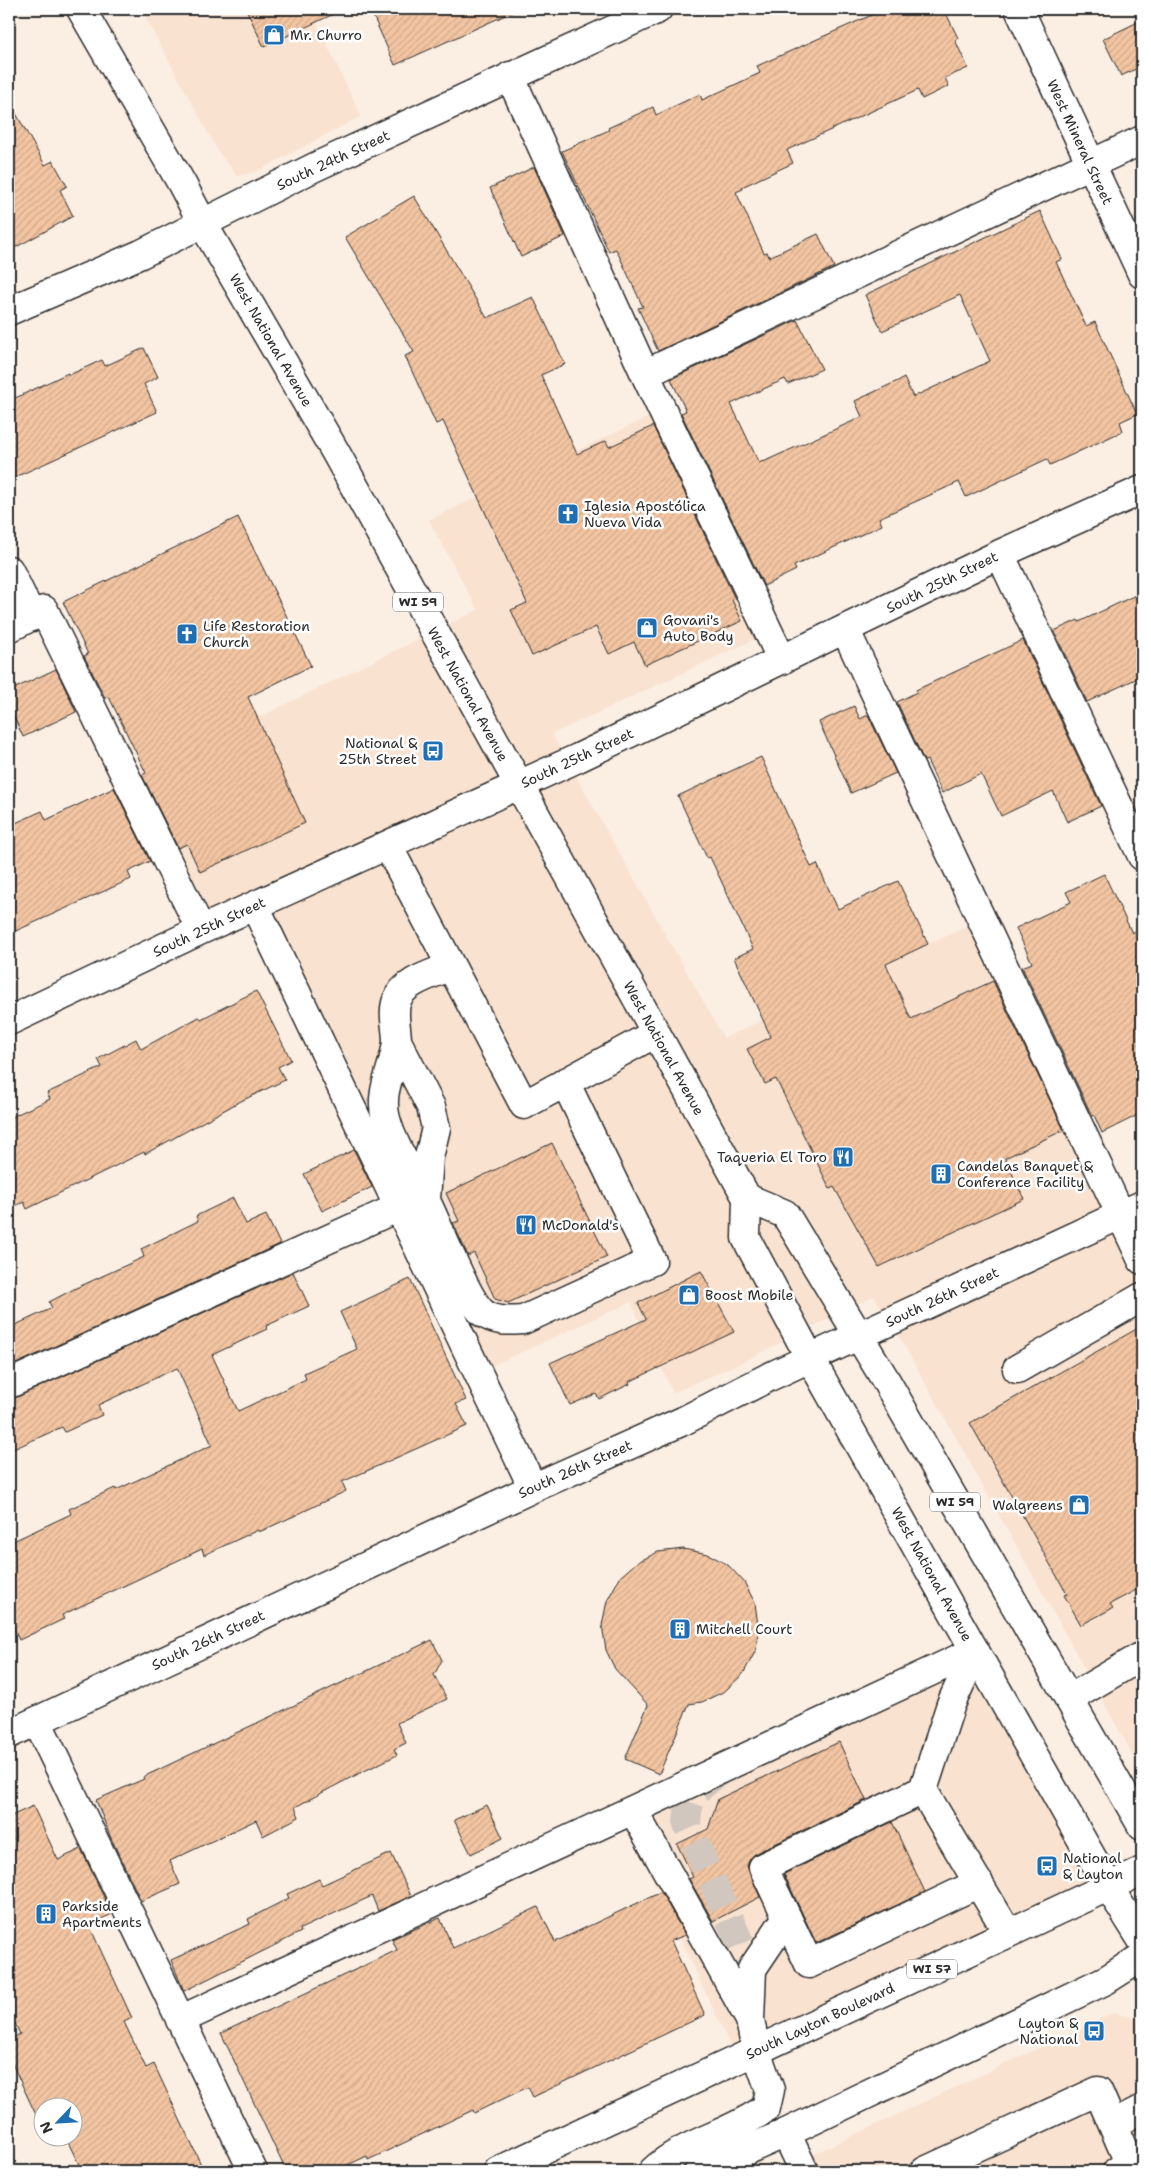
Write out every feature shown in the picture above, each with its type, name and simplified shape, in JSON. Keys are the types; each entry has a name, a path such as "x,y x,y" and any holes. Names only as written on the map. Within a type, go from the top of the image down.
{"main road":[{"name":"West National Avenue","path":"81,9 336,453 747,1198 746,1238 810,1358 975,1651 1108,1886 1142,1940"},
{"name":"South 24th Street","path":"9,311 141,254 307,171 658,9"},
{"name":"West Mineral Street","path":"1019,9 1142,274"},
{"path":"510,76 646,374 782,660"},
{"path":"646,374 1142,140"},
{"name":"South 25th Street","path":"9,1021 201,930 519,785 1000,554 1142,490"},
{"path":"1000,554 1142,856"},
{"path":"9,570 20,623 44,610 201,930"},
{"path":"845,629 1131,1210 1142,1260"},
{"path":"388,846 524,1105 656,1033"},
{"path":"255,906 533,1488"},
{"path":"451,966 408,986 397,999 394,1019 396,1041 384,1088 386,1119 404,1162 426,1199 468,1292 482,1312 502,1321 523,1320 652,1261 565,1082"},
{"path":"396,1041 431,1107 436,1128 429,1157 426,1199"},
{"name":"WI 59","path":"747,1198 785,1214 859,1336 1142,1826"},
{"path":"9,1384 399,1208"},
{"name":"South 26th Street","path":"9,1734 533,1488 683,1421 810,1358 1131,1210"},
{"path":"1017,1369 1142,1296"},
{"path":"975,1651 951,1704 924,1790 763,1868 809,1964 979,1883"},
{"path":"180,2020 975,1651"},
{"path":"1069,1699 1142,1656"},
{"path":"37,1721 253,2171"},
{"path":"924,1790 1008,1933"},
{"path":"633,1810 750,2020"},
{"name":"South Layton Boulevard","path":"498,2171 1142,1871"},
{"path":"652,2171 665,2160 748,2121 766,2108 770,2090 756,2051 750,2020 752,1969 787,1917"},
{"path":"699,2171 786,2133 1106,1980 1142,1957"},
{"path":"926,2171 1098,2091 1130,2165 1117,2171"},
{"path":"1113,2124 1142,2110"},
{"path":"786,2133 804,2171"}],"shaded area":[{"path":"141,9 310,9 361,116 256,172 237,176 218,151"},
{"path":"653,415 755,639 552,734 724,1038 981,920 1120,1214 1142,1205 1142,1771 907,1350 874,1296 744,1361 673,1393 631,1302 478,1372 255,906 201,930 135,778 478,610 429,520"},
{"path":"975,1651 1108,1886 737,2060 623,1815"},
{"path":"1113,2013 1142,2020 1142,2171 778,2171"}],"building":[{"name":"Mr. Churro","path":"246,9 344,9 264,47"},
{"path":"370,9 519,9 395,65"},
{"path":"885,9 944,9 958,38 955,40 968,68 945,78 949,86 922,99 918,90 787,150 793,163 742,187 743,189 736,192 764,253 767,252 769,257 818,234 834,267 658,351 638,308 643,307 616,249 609,252 562,151 609,130 608,128 653,107 656,115 700,94 702,100 760,73 757,66"},
{"path":"1142,20 1142,66 1121,76 1103,39"},
{"path":"9,101 45,165 53,161 67,186 60,190 73,216 9,251"},
{"path":"534,167 565,236 521,257 490,188"},
{"path":"414,196 487,318 533,297 565,364 541,375 577,454 606,441 609,447 653,426 735,599 732,600 742,621 645,665 634,642 609,654 596,627 532,656 511,610 527,603 443,421 436,424 405,356 414,352 345,237"},
{"path":"1040,211 1062,259 1056,262 1086,326 1095,322 1137,414 1120,422 1123,431 1050,465 1047,459 966,497 959,482 879,518 882,525 794,566 796,570 764,586 681,413 686,411 671,379 797,320 822,369 788,384 785,379 731,404 759,463 862,417 855,401 904,378 913,397 990,361 960,295 882,331 865,295"},
{"path":"144,348 158,377 144,384 157,412 9,480 9,401 68,373 69,375 102,360 105,366"},
{"name":"Life Restoration Church","path":"238,517 311,666 248,697 305,823 200,872 187,844 178,848 142,775 146,773 109,697 105,698 84,656 88,654 63,602"},
{"path":"1142,592 1142,676 1087,702 1054,631 1078,620 1079,622"},
{"path":"1023,640 1101,806 1067,822 1053,791 1001,816 981,774 942,793 927,760 924,761 897,702 917,692 916,690"},
{"path":"56,669 76,712 23,737 9,706 9,691"},
{"path":"854,706 860,719 868,715 896,773 851,793 819,722"},
{"path":"761,757 811,867 817,864 838,909 898,881 928,944 886,964 911,1019 993,981 1064,1130 1005,1158 1024,1199 879,1267 834,1187 830,1189 776,1079 765,1084 747,1049 771,1037 734,958 753,949 710,857 707,858 678,796"},
{"path":"114,788 150,861 128,872 131,879 9,934 9,826 42,811 46,820"},
{"path":"1104,874 1132,933 1142,928 1142,1113 1102,1133 1094,1115 1092,1116 1022,967 1032,963 1016,928 1071,902 1066,892"},
{"path":"256,991 291,1060 278,1067 285,1080 239,1102 145,1154 144,1152 27,1209 24,1202 9,1209 9,1118 50,1099 47,1093 102,1067 98,1059 136,1039 141,1049 199,1017 201,1019"},
{"name":"McDonald's","path":"552,1143 607,1257 508,1303 495,1299 474,1253 468,1256 453,1223 459,1221 446,1193"},
{"path":"354,1150 372,1187 322,1211 304,1174"},
{"path":"233,1198 246,1224 266,1215 280,1244 9,1367 9,1328 52,1308 49,1302 144,1257 141,1249 198,1221 196,1216"},
{"path":"701,1271 734,1332 629,1382 630,1384 599,1399 596,1394 570,1405 550,1363 646,1319 638,1303"},
{"path":"293,1272 309,1306 266,1326 267,1329 212,1355 238,1411 306,1379 304,1373 357,1349 340,1312 410,1279 466,1400 456,1404 467,1426 342,1482 346,1491 294,1516 204,1555 202,1549 62,1615 64,1619 19,1640 9,1617 9,1543 71,1514 69,1509 115,1488 116,1490 212,1445 177,1368 98,1405 102,1415 65,1432 62,1427 9,1451 9,1399 15,1398"},
{"name":"Walgreens","path":"1142,1326 1142,1587 1110,1604 1113,1608 1081,1625 1064,1595 1067,1594 970,1423"},
{"name":"Mitchell Court","path":"683,1549 708,1554 728,1565 744,1582 755,1603 759,1633 755,1652 743,1674 725,1691 702,1702 689,1704 659,1774 625,1759 648,1705 615,1669 606,1650 602,1625 607,1601 620,1577 636,1563 658,1552"},
{"path":"432,1640 442,1660 434,1675 447,1699 397,1723 406,1743 394,1749 397,1755 295,1807 299,1817 263,1836 256,1820 170,1861 180,1884 141,1901 110,1836 96,1800 144,1779 143,1777"},
{"path":"839,1742 866,1800 756,1853 750,1859 747,1866 760,1897 713,1921 689,1879 693,1877 677,1844 708,1829 718,1799"},
{"path":"487,1805 503,1838 471,1854 454,1820"},
{"name":"Parkside Apartments","path":"33,1806 58,1860 81,1849 112,1914 89,1925 132,2018 124,2022 146,2068 154,2064 204,2171 82,2171 71,2148 82,2148 82,2098 32,2098 32,2106 9,2057 9,2040 20,2034 9,2011 9,1817"},
{"path":"892,1822 925,1892 816,1943 784,1874"},
{"path":"391,1853 411,1896 378,1911 372,1896 300,1929 301,1932 184,1991 171,1960 250,1924 248,1919 289,1898 287,1894 319,1879 322,1885"},
{"path":"661,1892 685,1935 671,1941 705,2015 533,2097 528,2087 474,2113 473,2110 368,2160 367,2156 335,2171 286,2171 221,2033 397,1950 392,1939 440,1918 453,1948 538,1907 555,1942"}],"tunnel":[{"path":"719,1772 695,1794 689,1806 687,1825 752,1969"}],"place":[{"name":"Mr. Churro","path":"274,35"},
{"name":"Iglesia Apostólica Nueva Vida","path":"568,514"},
{"name":"Govani's Auto Body","path":"647,628"},
{"name":"Life Restoration Church","path":"187,634"},
{"name":"National & 25th Street","path":"433,751"},
{"name":"Taqueria El Toro","path":"843,1157"},
{"name":"Candelas Banquet & Conference Facility","path":"941,1174"},
{"name":"McDonald's","path":"526,1225"},
{"name":"Boost Mobile","path":"689,1295"},
{"name":"Walgreens","path":"1079,1505"},
{"name":"Mitchell Court","path":"680,1629"},
{"name":"National & Layton","path":"1047,1866"},
{"name":"Parkside Apartments","path":"46,1914"},
{"name":"Layton & National","path":"1094,2031"}]}
